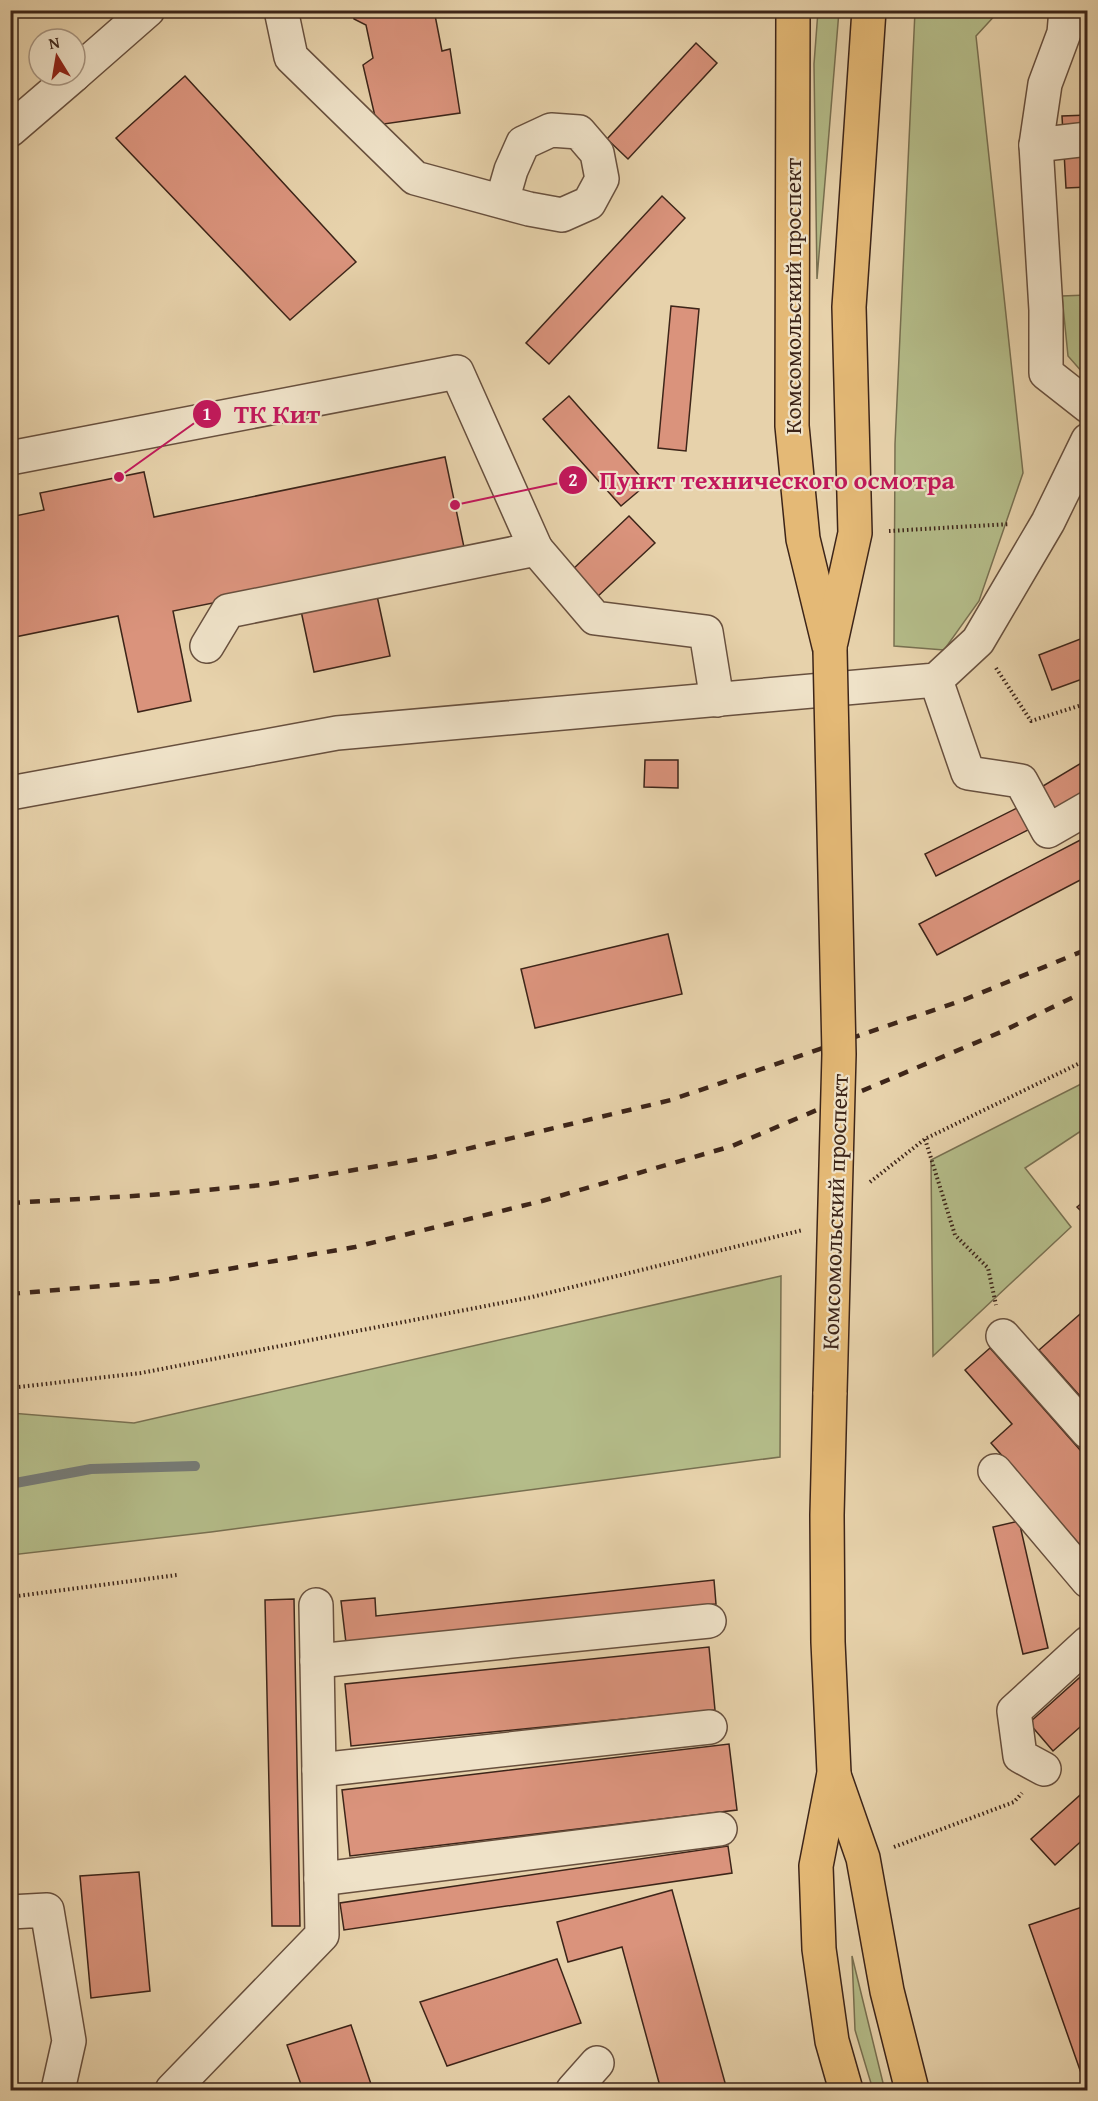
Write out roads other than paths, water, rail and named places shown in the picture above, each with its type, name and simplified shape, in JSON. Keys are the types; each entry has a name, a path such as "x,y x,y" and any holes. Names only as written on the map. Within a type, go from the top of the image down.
{"main road":[{"name":"Комсомольский проспект","path":"792,10 792,426 803,539 830,650 839,1054 827,1515 828,1631 834,1773 816,1866 819,1949 832,2041 846,2091"},
{"name":"Комсомольский проспект","path":"830,650 855,533 849,307 869,10"},
{"name":"Комсомольский проспект","path":"834,1773 863,1858 887,1991 912,2091"}],"lane":[{"path":"87,64 148,10"},
{"path":"281,10 291,57 415,178 502,201"},
{"path":"1066,10 1064,33 1045,84 1036,146 1046,310 1046,373 1088,406"},
{"path":"10,130 60,87"},
{"path":"1036,146 1088,139"},
{"path":"10,458 457,372 536,549 595,618 706,632 717,699"},
{"path":"10,793 337,733 936,680 978,641 1048,522 1088,440"},
{"path":"207,646 228,611 536,549"},
{"path":"936,680 968,773 1021,781 1048,831 1088,808"},
{"path":"1003,1336 1088,1432"},
{"path":"995,1471 1088,1581"},
{"path":"172,2091 322,1935 316,1605"},
{"path":"317,1661 709,1621"},
{"path":"1044,1770 1020,1756 1014,1711 1088,1643"},
{"path":"319,1770 710,1727"},
{"path":"321,1880 720,1829"},
{"path":"10,1912 46,1910 69,2042 58,2091"},
{"path":"573,2091 597,2063"}],"waterway":[{"path":"10,1484 91,1469 195,1466"}],"railway":[{"path":"10,1203 150,1195 263,1185 433,1157 671,1100 966,999 1088,949"},
{"path":"10,1294 159,1281 355,1247 542,1201 732,1146 1001,1032 1088,990"}],"place":[{"name":"ТК Кит","path":"119,477"},
{"name":"Пункт технического осмотра","path":"455,505"}]}
